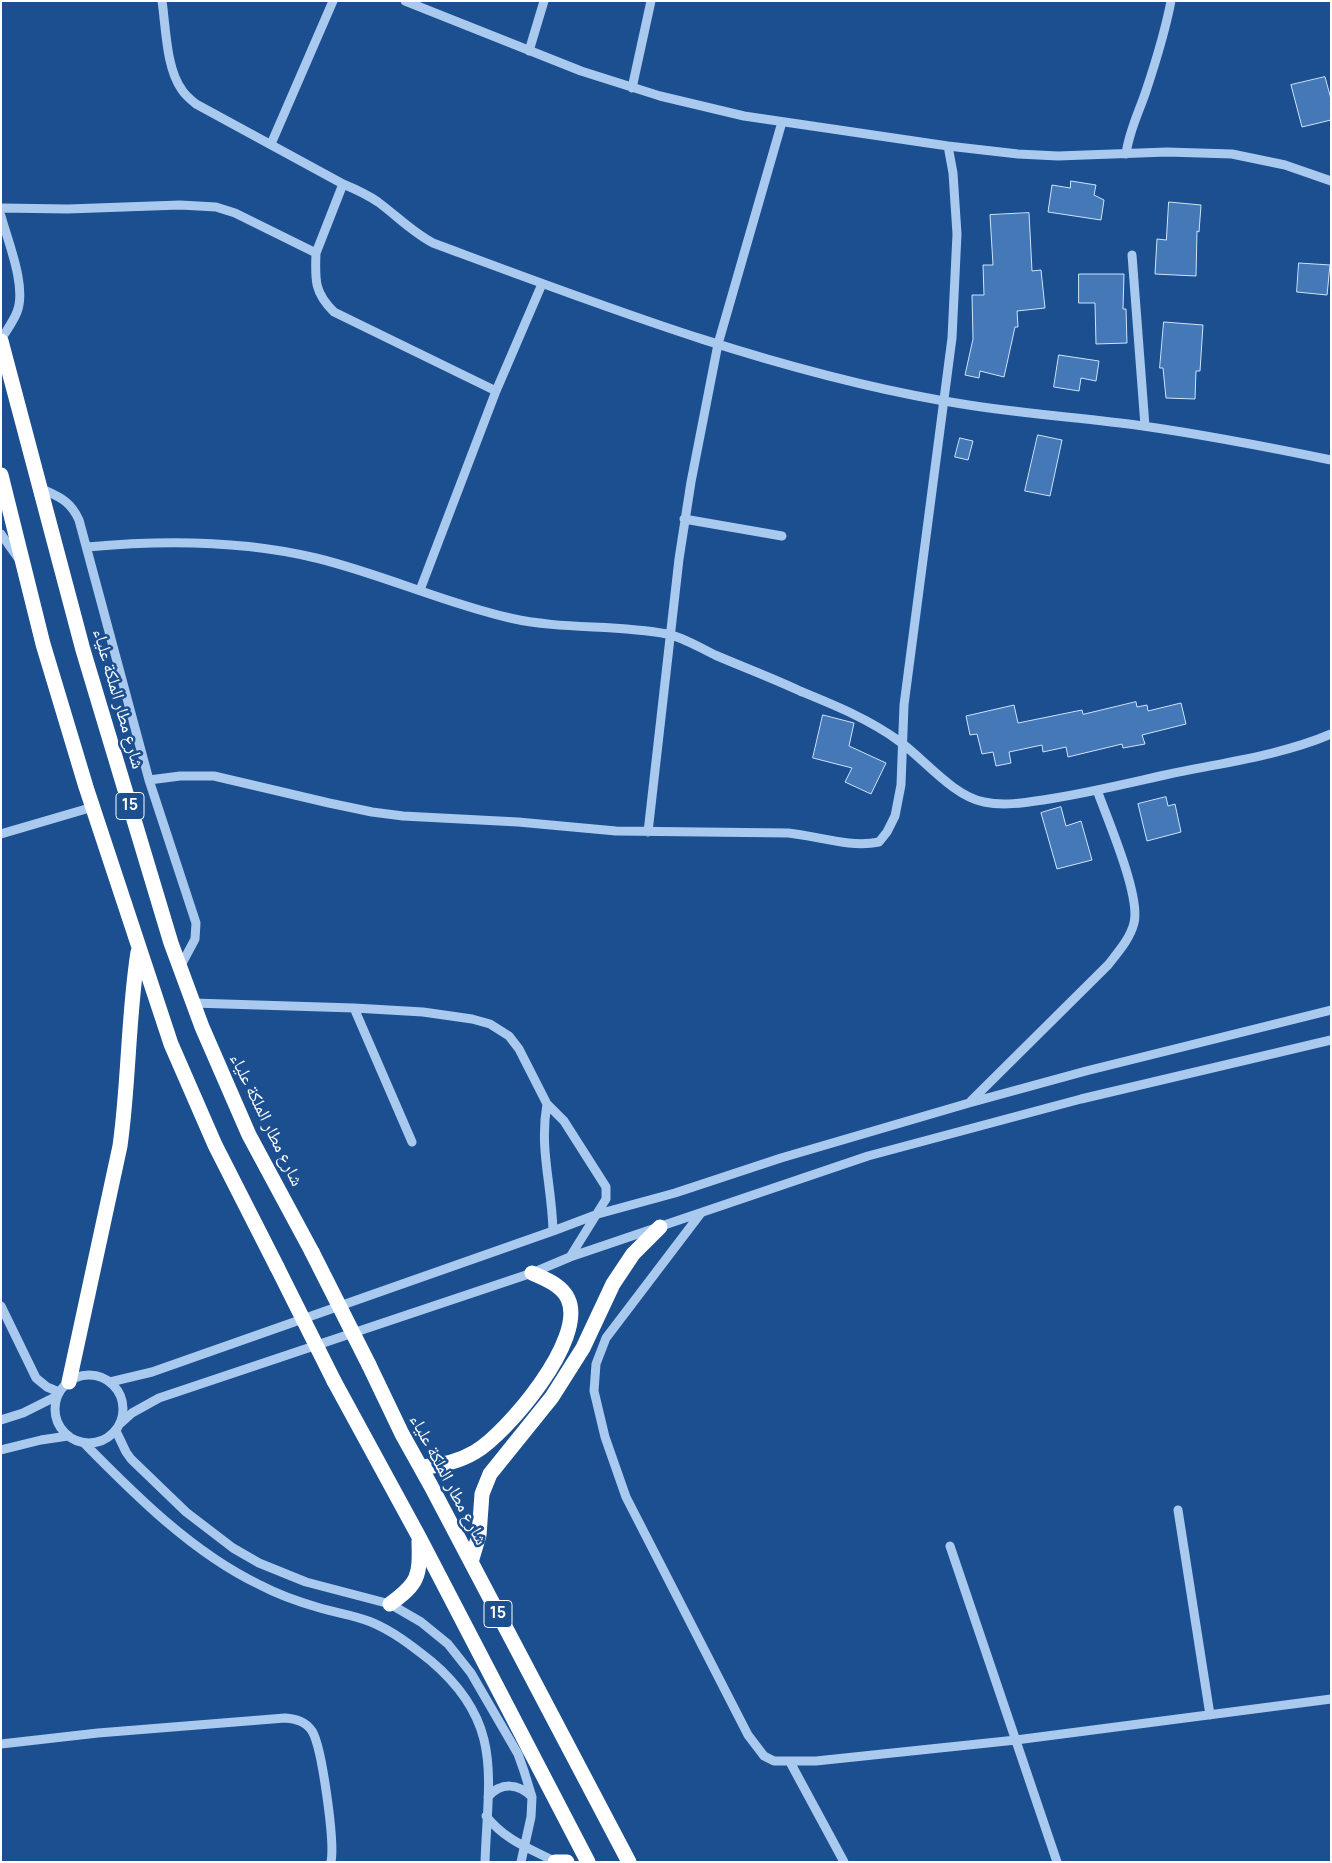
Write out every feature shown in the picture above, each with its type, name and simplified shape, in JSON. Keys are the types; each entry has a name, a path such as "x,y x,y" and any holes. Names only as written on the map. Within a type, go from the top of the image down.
{"highway":[{"name":"شارع مطار الملكة علياء","path":"1,340 86,660 168,934 193,1002 249,1135 312,1252 402,1434 629,1862"},
{"name":"15","path":"1,475 43,644 138,948 171,1044 215,1144 334,1381 419,1537 588,1862"},
{"path":"62,1390 120,1146 125,1114 138,948"},
{"path":"471,1562 479,1535 482,1494 490,1474 552,1397 583,1348 613,1284 623,1268 660,1227"},
{"path":"421,1467 433,1467 456,1462 486,1444 536,1390 557,1357 566,1338 571,1320 568,1298 561,1289 532,1273"},
{"path":"390,1604 411,1587 416,1579 419,1570 419,1537"},
{"path":"556,1862 567,1862"}],"street":[{"path":"162,1 169,54 176,79 182,91 196,104 376,201 419,236 433,243 542,284 786,365 944,401 1145,426 1253,444 1331,460"},
{"path":"271,144 333,1"},
{"path":"405,1 529,51 632,88 697,106 782,122 1018,154 1058,156 1207,152 1232,154 1276,163 1331,181"},
{"path":"529,51 544,1"},
{"path":"632,88 651,1"},
{"path":"1126,154 1132,127 1165,30 1171,1"},
{"path":"648,832 684,519 718,344 782,122"},
{"path":"150,780 180,776 214,776 329,803 388,814 648,832 788,833 858,844 879,842 888,832 895,816 902,785 906,688 952,338 957,234 953,173 948,146"},
{"path":"343,184 316,253 315,276 318,291 324,302 334,312 496,391"},
{"path":"1,208 68,209 180,205 216,206 235,213 316,253"},
{"path":"1,216 17,276 20,300 17,312 1,340"},
{"path":"1132,255 1145,426"},
{"path":"420,590 496,391 542,284"},
{"path":"40,488 67,502 74,510 87,547 150,780 196,923 195,939 180,967"},
{"path":"684,519 782,536"},
{"path":"1,534 23,565"},
{"path":"87,547 162,542 204,543 280,551 314,557 420,590 476,610 537,623 672,634 744,668 846,710 882,729 903,744 937,774 979,802 995,804 1022,803 1097,790 1278,751 1331,734"},
{"path":"969,1103 1108,965 1125,943 1134,924 1136,910 1131,889 1097,790"},
{"path":"1,834 93,807"},
{"path":"193,1002 354,1008 457,1016 490,1024 509,1036 519,1049 547,1104 564,1121 606,1187 606,1199 570,1257"},
{"path":"354,1008 412,1142"},
{"path":"110,1382 152,1372 598,1214 675,1192 780,1158 1086,1071 1331,1010"},
{"path":"84,1443 102,1441 132,1413 158,1398 532,1273 570,1257 868,1156 1200,1070 1331,1040"},
{"path":"547,1104 544,1125 545,1168 553,1206 553,1231"},
{"path":"701,1212 606,1338 596,1364 594,1391 605,1437 626,1496 748,1735 764,1756 774,1761 790,1762 1016,1740 1331,1699"},
{"path":"1,1306 36,1378 47,1387 62,1390"},
{"path":"1,1420 23,1413 85,1375 103,1378 116,1389 123,1405 118,1427 126,1452 186,1512 233,1548 259,1562 306,1582 390,1604 422,1622 435,1632 459,1656 471,1673 518,1754 532,1797 531,1817 521,1862"},
{"path":"62,1390 55,1413 57,1422 68,1436 84,1443 161,1516 210,1556 259,1585 322,1609 355,1616 372,1622 402,1639 452,1681 470,1703 482,1730 488,1759 484,1862"},
{"path":"1,1450 41,1440 68,1436"},
{"path":"1178,1510 1210,1715"},
{"path":"950,1546 1057,1862"},
{"path":"1,1744 210,1723 285,1718 296,1719 305,1723 315,1738 326,1796 331,1860"},
{"path":"790,1762 844,1862"},
{"path":"488,1797 494,1790 510,1785 526,1791 532,1797"},
{"path":"486,1816 504,1836 556,1862"}],"building":[{"path":"1325,77 1331,99 1331,120 1302,127 1291,85"},
{"path":"1071,181 1096,185 1094,195 1104,200 1101,220 1048,212 1052,185 1070,188"},
{"path":"1169,202 1201,205 1199,232 1197,231 1196,276 1155,274 1157,239 1166,240"},
{"path":"1029,213 1032,271 1041,270 1045,308 1017,311 1018,327 1015,327 1004,377 980,371 979,378 965,375 973,339 972,295 984,295 983,265 993,265 990,215"},
{"path":"1299,263 1330,265 1327,295 1297,292"},
{"path":"1079,274 1124,274 1123,309 1126,309 1127,343 1096,344 1095,303 1079,303"},
{"path":"1164,322 1203,325 1200,371 1196,371 1195,399 1166,398 1163,368 1160,368"},
{"path":"1059,355 1099,361 1096,381 1081,378 1079,391 1054,387"},
{"path":"1038,435 1062,440 1050,496 1025,491"},
{"path":"960,438 973,441 968,460 955,457"},
{"path":"1136,702 1137,707 1147,705 1148,711 1181,703 1186,724 1142,735 1145,744 1123,748 1122,744 1068,757 1066,747 1043,752 1042,745 1009,752 1011,763 996,766 993,752 982,754 977,734 970,735 966,716 1014,705 1018,723 1082,710 1083,714"},
{"path":"823,715 854,723 849,746 886,763 871,794 845,782 852,768 813,758"},
{"path":"1166,797 1168,806 1175,804 1181,832 1147,841 1138,804"},
{"path":"1061,807 1066,826 1081,821 1092,860 1057,869 1041,813"}]}
